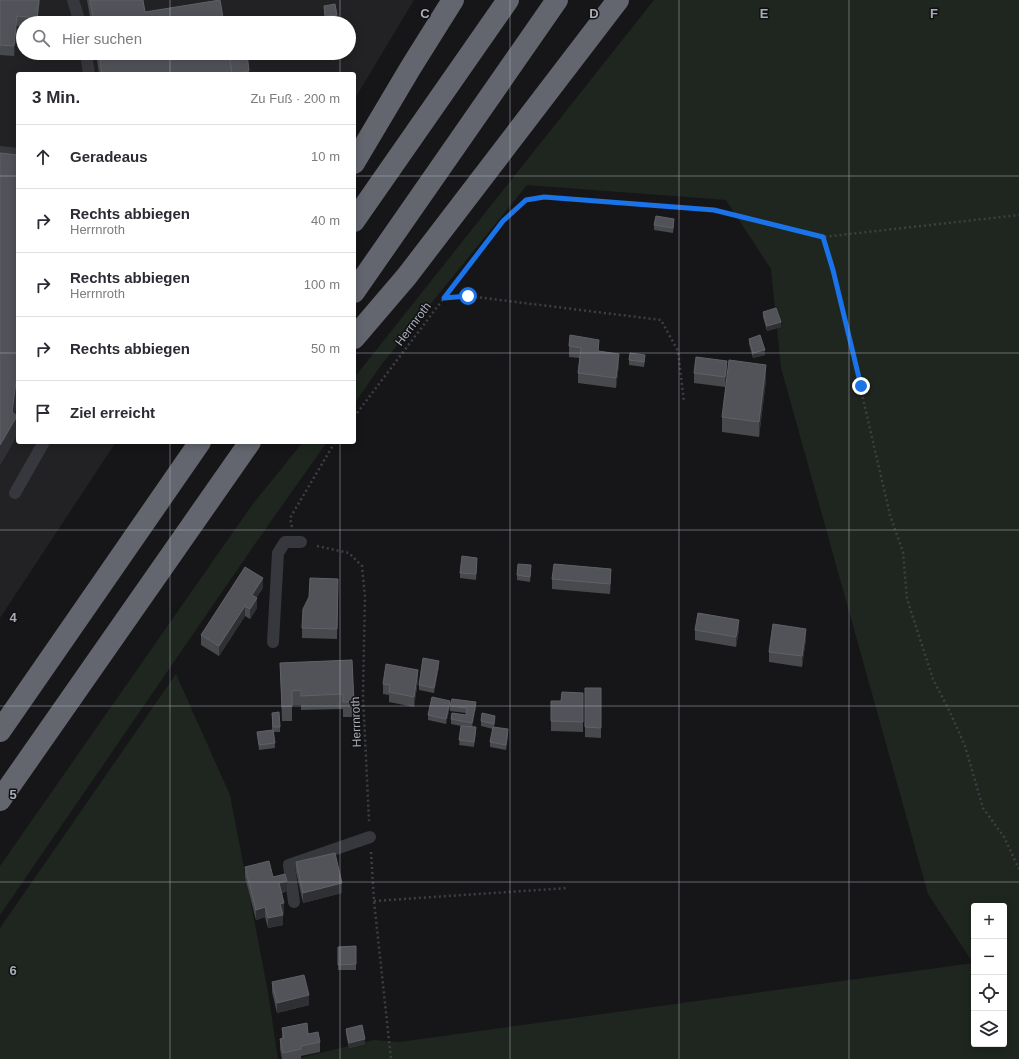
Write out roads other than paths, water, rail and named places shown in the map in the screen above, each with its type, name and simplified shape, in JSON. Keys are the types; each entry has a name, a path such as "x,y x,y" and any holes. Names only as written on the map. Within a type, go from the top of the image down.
{"highway":[{"path":"356,160 453,0"},
{"path":"356,218 508,0"},
{"path":"356,289 557,0"},
{"path":"356,336 407,276 618,0"},
{"path":"0,800 249,444"},
{"path":"172,553 264,444"},
{"path":"0,731 195,448"}],"lane":[{"path":"73,0 78,16"},
{"path":"87,60 89,72"},
{"path":"0,152 16,154"},
{"path":"15,494 43,444"},
{"path":"272,642 278,553 285,542 301,542"},
{"path":"294,902 289,865 370,837"}]}
